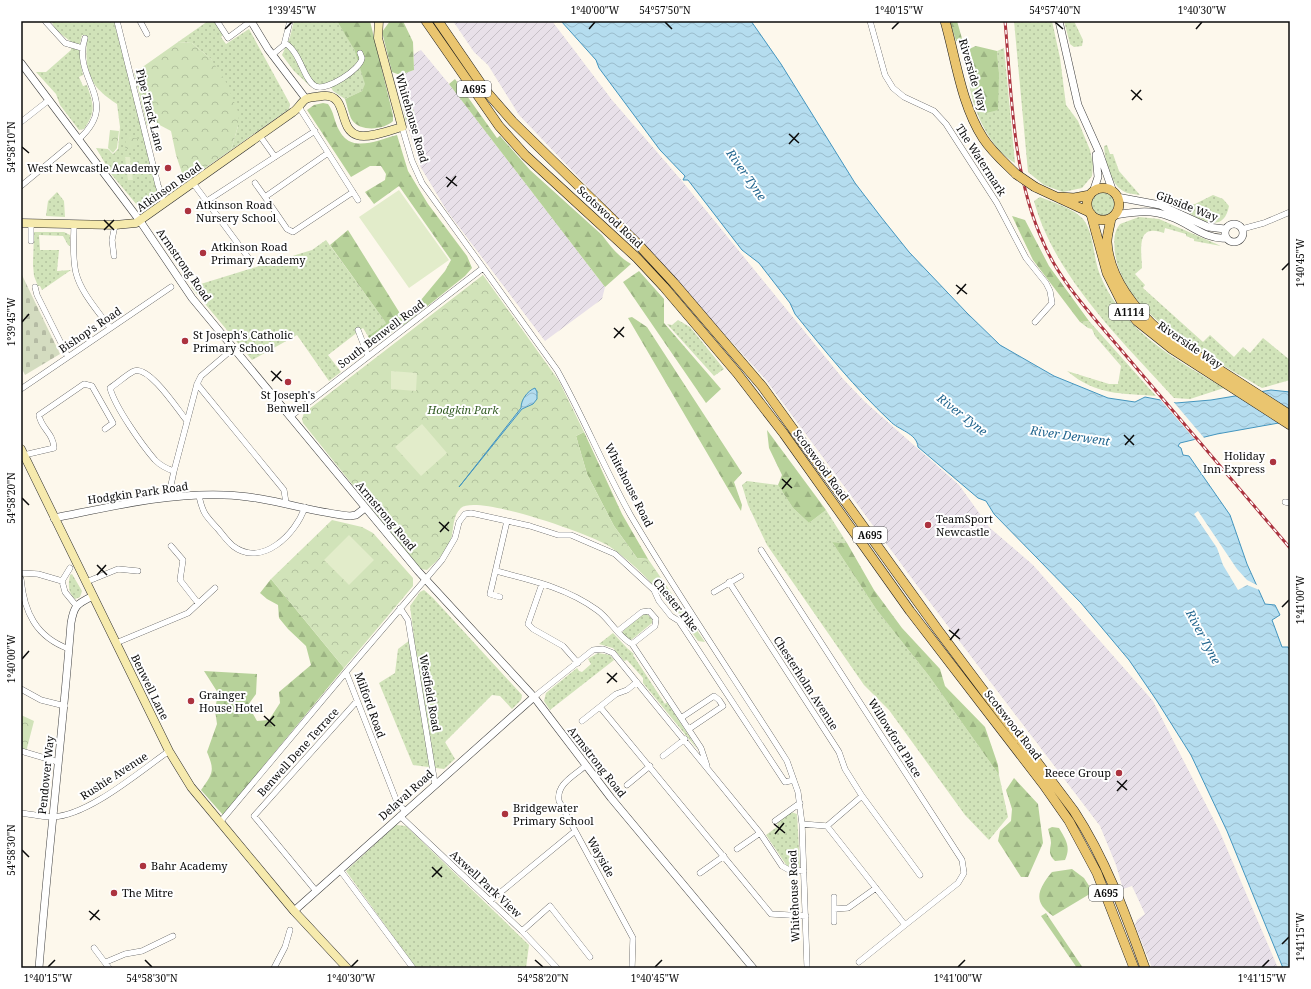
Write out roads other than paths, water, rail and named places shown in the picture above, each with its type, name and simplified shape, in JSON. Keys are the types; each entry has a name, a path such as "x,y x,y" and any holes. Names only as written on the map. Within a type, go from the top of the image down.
{"main road":[{"name":"Whitehouse Road","path":"384,21 378,25 378,38 402,127"},
{"name":"Scotswood Road","path":"426,21 500,126 530,160 637,258 664,287 737,373 779,428 910,611 1043,784 1069,822 1097,872 1134,968"},
{"name":"Scotswood Road","path":"438,21 486,90 513,122 637,243 669,277 772,398 938,630 1074,811 1094,843 1112,881 1144,968"},
{"name":"Riverside Way","path":"945,21 973,119 989,146 1016,174 1035,188 1090,213 1107,273 1122,303 1129,312 1154,336 1290,415"},
{"path":"306,99 325,96 336,100 340,106 347,127 358,136 368,136 402,127"},
{"name":"Atkinson Road","path":"21,223 132,224 140,221 164,202 260,136 299,107 306,99"},
{"path":"1105,189 1115,195 1119,206 1113,216 1098,219 1090,213 1087,204 1092,194 1105,189"},
{"name":"Riverside Way","path":"1054,196 1070,198 1092,194"},
{"name":"Riverside Way","path":"1113,216 1107,243 1112,263 1119,282 1130,300 1145,318 1162,333 1215,372 1290,424"},
{"name":"Benwell Lane","path":"22,452 169,751 191,787 221,821 294,911 347,968"}],"street":[{"path":"45,21 65,43 82,48"},
{"name":"Pipe Track Lane","path":"117,21 158,185 164,202"},
{"path":"140,21 147,34"},
{"path":"217,21 228,38 251,21 272,55 306,99"},
{"path":"272,55 285,43 290,21"},
{"name":"The Watermark","path":"870,21 885,75 893,88 904,97 934,111 946,124 997,202 1026,258 1050,291 1052,303 1035,322"},
{"path":"1059,21 1072,85 1115,195"},
{"path":"79,139 92,123 97,110 96,100 83,63 82,48 85,38"},
{"path":"285,43 294,51 312,84 320,88 331,86 360,64 362,58 360,53"},
{"name":"Armstrong Road","path":"21,63 140,221 192,298 425,579 534,697 585,766 754,968"},
{"path":"21,122 49,100"},
{"path":"299,107 358,200"},
{"name":"Whitehouse Road","path":"402,127 412,161 422,183 557,370 575,402 630,514 672,584 787,761 794,780 800,804 802,824 807,966"},
{"path":"207,201 315,131"},
{"path":"260,136 274,157"},
{"path":"1092,194 1098,171 1094,143"},
{"path":"21,186 69,146"},
{"path":"265,197 328,153"},
{"path":"193,183 250,260"},
{"path":"254,183 287,229 293,232 353,192"},
{"name":"Gibside Way","path":"1113,216 1140,211 1154,212 1173,218 1204,234 1226,238 1232,242 1237,242 1242,238 1242,230 1238,225 1233,224 1225,229 1208,227 1160,205 1115,195"},
{"name":"Gibside Way","path":"1242,230 1290,212"},
{"path":"31,223 31,241"},
{"path":"74,224 74,262 76,275 110,328"},
{"path":"114,256 112,240 115,224"},
{"name":"Gibside Way","path":"1225,229 1226,238"},
{"name":"South Benwell Road","path":"291,416 483,268"},
{"path":"35,287 37,295 68,357"},
{"name":"Bishop's Road","path":"21,390 171,287"},
{"path":"358,330 368,356"},
{"path":"174,497 171,485 197,384 201,376 228,353"},
{"path":"174,471 166,468 156,460 112,396 110,388 134,371 140,370 153,379 187,421"},
{"path":"22,452 54,448 53,439 40,421 39,416 84,384 92,386 113,423 105,429"},
{"path":"197,384 284,490 286,503"},
{"name":"Hodgkin Park Road","path":"54,518 174,497 224,495 286,503 350,516 356,515 365,508"},
{"path":"199,496 202,511 233,546 256,554 271,549 292,530 300,520 304,507"},
{"name":"Chester Pike","path":"425,579 442,560 455,538 459,522 465,514 471,513 558,535 572,535 615,554 654,590 659,601 671,616 679,621 785,782 794,780"},
{"path":"500,597 490,594 507,521"},
{"path":"171,546 183,560 180,580 198,603"},
{"name":"Willowford Place","path":"761,550 962,860 964,872 958,883 859,962"},
{"path":"70,568 62,581 65,592 74,603"},
{"path":"86,582 118,569 138,571"},
{"path":"496,571 542,584 583,601 598,611 627,642 632,644 701,748 709,770"},
{"path":"21,572 38,574 62,581"},
{"path":"714,592 729,582 742,576"},
{"path":"21,579 24,600 30,615 40,631 55,644 69,649"},
{"name":"Milford Road","path":"402,814 346,672 425,579"},
{"name":"Chesterholm Avenue","path":"729,582 839,752 845,769 862,796 920,875"},
{"path":"542,584 528,624 533,629 563,646 578,663"},
{"path":"116,643 188,613 215,588"},
{"name":"Pendower Way","path":"39,968 52,817 73,611 77,605 93,596"},
{"name":"Westfield Road","path":"400,608 408,620 435,784"},
{"path":"618,631 642,612 649,611 656,619 655,626 632,644"},
{"path":"534,697 594,650 609,650 616,656 760,833 782,866 789,870 804,871"},
{"path":"221,821 346,672"},
{"path":"582,721 616,694 627,690 637,682"},
{"path":"21,690 41,700 64,706"},
{"path":"681,718 714,696 720,700 723,706 689,729"},
{"name":"Delaval Road","path":"294,911 534,697"},
{"name":"Benwell Dene Terrace","path":"316,891 254,816 357,701"},
{"path":"600,707 771,914 806,916"},
{"path":"663,756 685,740"},
{"path":"21,751 58,762"},
{"name":"Rushie Avenue","path":"21,814 52,817 77,811 96,801 169,751"},
{"name":"Wayside","path":"585,766 560,787 557,794 559,801 633,938 632,968"},
{"path":"626,785 650,766"},
{"path":"802,824 827,826 862,796"},
{"path":"775,821 800,804"},
{"name":"Axwell Park View","path":"402,814 522,931 557,968"},
{"path":"827,826 905,925"},
{"path":"490,901 575,831"},
{"path":"737,849 760,833"},
{"path":"700,873 725,857"},
{"path":"340,870 413,968"},
{"path":"834,909 848,908 876,888"},
{"path":"834,897 834,922"},
{"path":"522,931 550,906 590,957"},
{"path":"274,968 285,947 290,930"},
{"path":"94,948 108,965 125,954 142,950 173,936"}],"water":[{"path":"561,21 751,21 781,64 855,183 909,252 967,313 1000,345 1054,376 1108,398 1135,402 1145,397 1176,403 1211,400 1271,390 1290,392 1290,421 1217,434 1180,443 1178,446 1181,448 1183,455 1189,456 1230,515 1247,564 1265,604 1275,605 1280,615 1272,620 1282,647 1288,647 1290,651 1290,968 1283,968 1227,831 1191,755 1129,660 1081,603 994,514 986,501 978,498 918,447 917,442 911,435 893,424 852,382 795,314 790,303 759,263 742,250 688,180 683,180 685,176 660,150 599,68 596,60"},
{"path":"535,388 537,392 537,399 533,404 522,409 459,487 521,408 525,396 529,391"}],"railway":[{"path":"1005,21 1012,106 1019,163 1033,218 1049,255 1068,286 1083,305 1290,548"}],"place":[{"name":"West Newcastle Academy","path":"168,168"},
{"name":"Atkinson Road Nursery School","path":"188,211"},
{"name":"Atkinson Road Primary Academy","path":"203,253"},
{"name":"St Joseph's Catholic Primary School","path":"185,341"},
{"name":"St Joseph's Benwell","path":"288,382"},
{"name":"Holiday Inn Express","path":"1273,462"},
{"name":"TeamSport Newcastle","path":"928,525"},
{"name":"Grainger House Hotel","path":"191,701"},
{"name":"Reece Group","path":"1119,773"},
{"name":"Bridgewater Primary School","path":"505,814"},
{"name":"Bahr Academy","path":"143,866"},
{"name":"The Mitre","path":"114,893"}],"water label":[{"name":"River Tyne","path":"746,175"},
{"name":"River Tyne","path":"962,415"},
{"name":"River Derwent","path":"1070,436"},
{"name":"River Tyne","path":"1203,637"}],"park label":[{"name":"Hodgkin Park","path":"463,410"}]}
